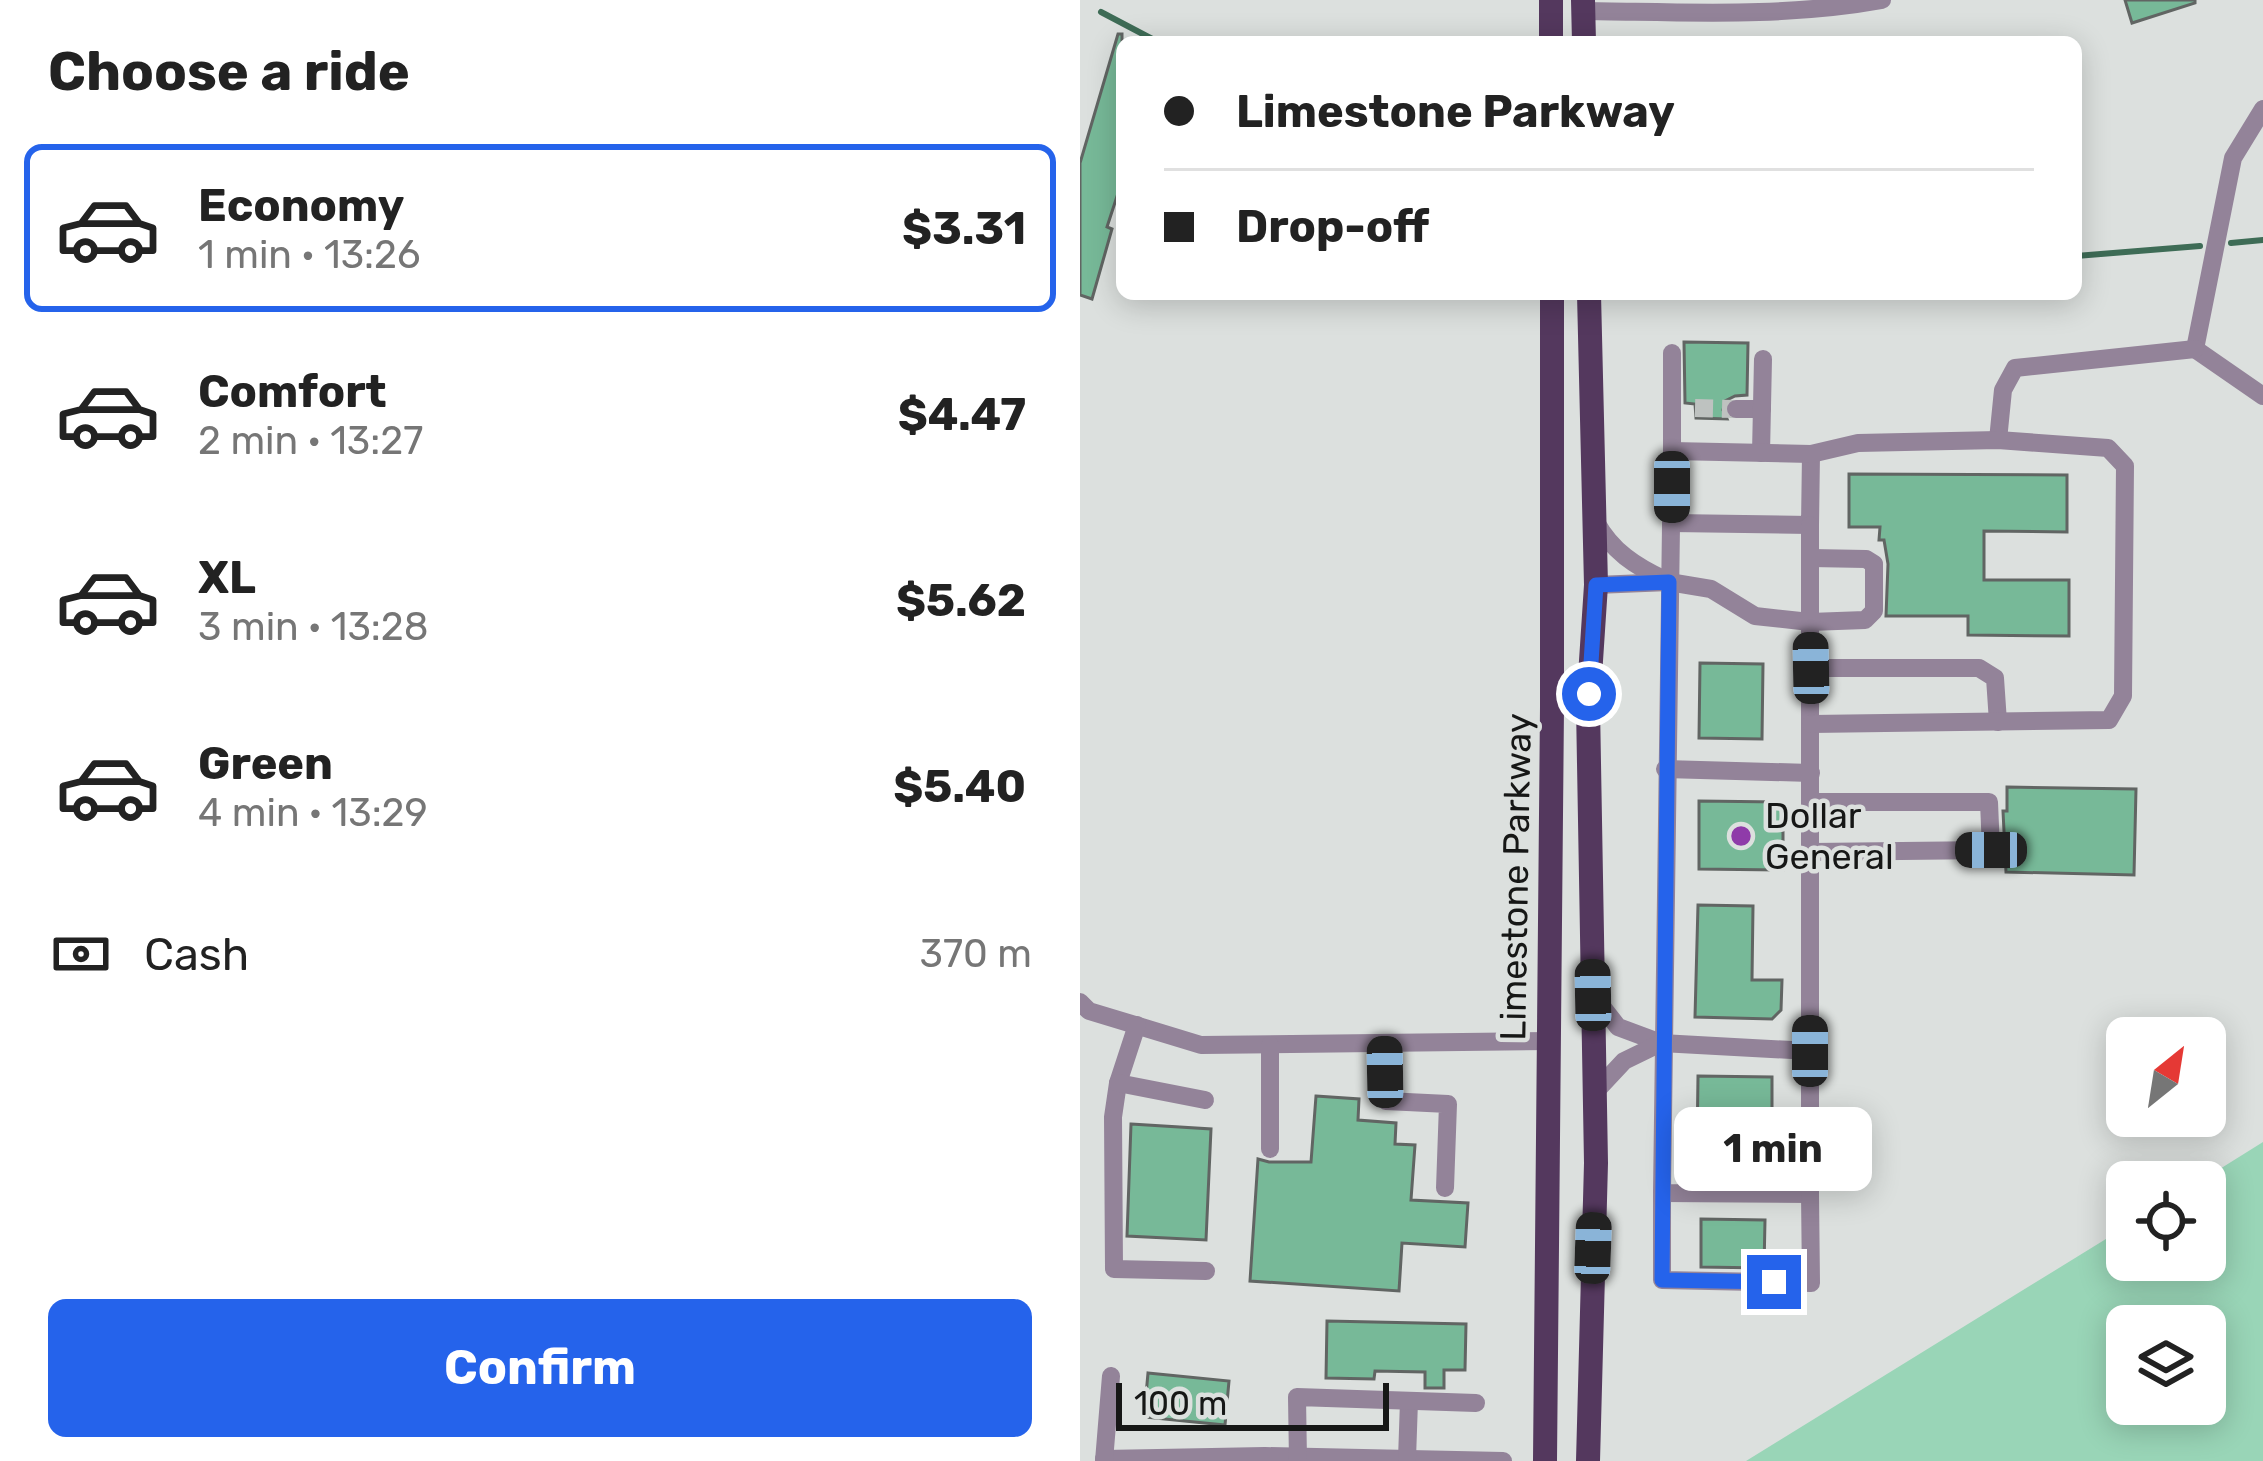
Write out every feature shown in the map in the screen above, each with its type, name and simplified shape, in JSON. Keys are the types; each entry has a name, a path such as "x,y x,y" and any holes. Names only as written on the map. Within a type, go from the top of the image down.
{"main road":[{"path":"1548,3 1551,36"},
{"path":"1583,6 1584,36"},
{"name":"Limestone Parkway","path":"1545,1461 1552,300"},
{"name":"Limestone Parkway","path":"1588,1461 1594,1092 1588,706 1596,585 1589,300"},
{"path":"1552,584 1596,585"}],"street":[{"path":"1583,6 1882,0"},
{"path":"2195,349 2233,158 2263,109"},
{"path":"1998,440 2003,390 2015,368 2195,349 2263,396"},
{"path":"1672,353 1662,1280 1811,1283 1811,454"},
{"path":"1761,453 1763,359"},
{"path":"1672,408 1695,408"},
{"path":"1736,409 1762,410"},
{"path":"1672,452 1811,454 1858,443 1998,440 2108,448 2125,466 2123,695 2109,720 1811,724"},
{"path":"1594,519 1606,541 1635,566 1669,582"},
{"path":"1672,523 1810,525"},
{"path":"1596,585 1669,582 1711,589 1755,616 1810,622 1865,620 1874,611 1874,564 1866,559 1810,558"},
{"path":"1811,668 1979,668 1995,678 1998,722"},
{"path":"1665,769 1811,773"},
{"path":"1811,802 1989,802 1991,850 1812,852"},
{"path":"1593,995 1618,1027 1661,1043 1810,1051"},
{"path":"1081,1010 1202,1045 1549,1041"},
{"path":"1137,1025 1118,1083 1113,1117 1114,1268 1206,1271"},
{"path":"1594,1092 1624,1061 1661,1043"},
{"path":"1385,1044 1386,1101 1448,1104 1445,1188"},
{"path":"1270,1045 1270,1149"},
{"path":"1118,1083 1205,1100"},
{"path":"1662,1192 1810,1194"},
{"path":"1111,1376 1104,1460 1503,1461"},
{"path":"1298,1459 1297,1396 1476,1403"},
{"path":"1407,1459 1409,1401"}],"green space":[{"path":"2263,1142 2263,1461 1746,1461 2106,1239 2106,1281 2226,1281 2226,1165"}],"building":[{"path":"2125,0 2195,0 2195,3 2132,23"},
{"path":"1116,41 1116,199 1092,299 1080,295 1080,163"},
{"path":"1684,342 1748,343 1747,395 1725,401 1727,419 1696,418 1695,404 1685,403"},
{"path":"1849,474 2067,475 2067,532 1984,531 1984,580 2069,580 2069,636 1968,635 1968,616 1886,616 1884,540 1879,540 1880,527 1849,527"},
{"path":"1700,663 1763,664 1762,739 1699,738"},
{"path":"2007,787 2136,789 2134,875 2006,872 2003,811 2007,811"},
{"name":"Dollar General","path":"1699,801 1783,802 1783,870 1699,869"},
{"path":"1698,905 1753,906 1752,980 1782,980 1781,1010 1772,1019 1695,1017"},
{"path":"1698,1076 1772,1077 1772,1149 1697,1148"},
{"path":"1316,1096 1359,1099 1358,1120 1396,1123 1395,1144 1415,1145 1411,1200 1468,1203 1465,1247 1402,1243 1399,1291 1250,1281 1258,1159 1311,1162"},
{"path":"1131,1124 1211,1129 1206,1240 1127,1236"},
{"path":"1701,1219 1765,1220 1764,1268 1701,1267"},
{"path":"1327,1321 1466,1324 1465,1370 1444,1370 1444,1388 1425,1388 1425,1372 1375,1371 1374,1379 1326,1378"},
{"path":"1148,1373 1229,1381 1225,1425 1144,1417"}],"waterway":[{"path":"1101,12 1147,36"},
{"path":"2231,243 2263,240"},
{"path":"2082,256 2200,246"}],"tunnel":[{"path":"1695,408 1736,409"}],"place":[{"name":"Dollar General","path":"1741,836"}],"route":[{"path":"1589,694 1596,585 1669,582 1662,1280 1774,1282"}]}
